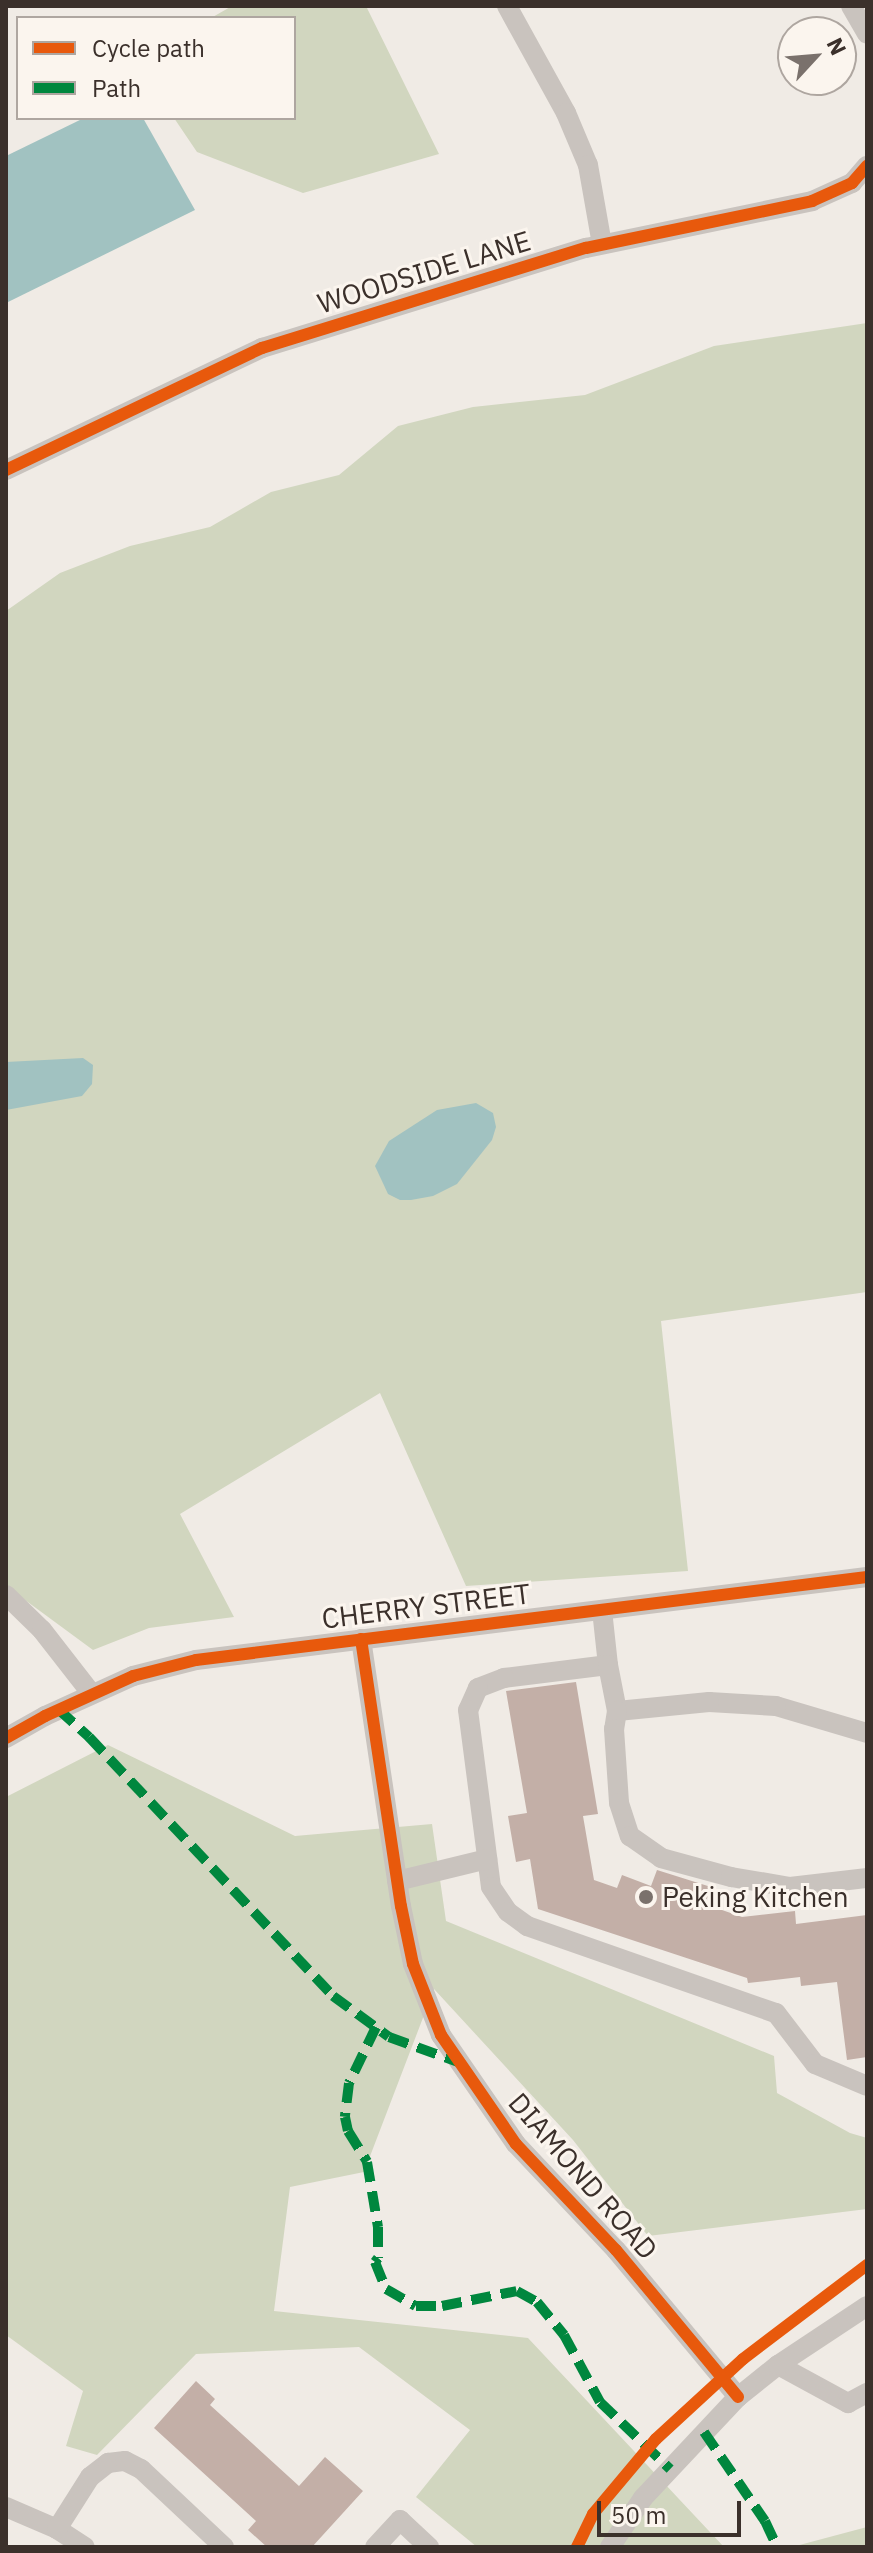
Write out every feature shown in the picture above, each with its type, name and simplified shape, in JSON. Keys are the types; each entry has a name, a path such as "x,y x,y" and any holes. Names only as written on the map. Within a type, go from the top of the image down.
{"street":[{"path":"507,6 566,113 588,165 602,244"},
{"path":"851,6 867,34"},
{"name":"WOODSIDE LANE","path":"6,470 262,348 602,244 812,201 852,183 867,166"},
{"name":"CHERRY STREET","path":"6,1738 91,1693 133,1676 196,1660 867,1577"},
{"path":"6,1595 42,1630 91,1693"},
{"path":"602,1610 617,1711 614,1729 619,1803 630,1836 661,1858 731,1877 790,1887 867,1878"},
{"name":"DIAMOND ROAD","path":"361,1639 397,1881 413,1964 441,2035 516,2144 616,2250 738,2397"},
{"path":"608,1665 504,1678 478,1688 468,1710 491,1887 508,1912 527,1926 776,2013 815,2064 867,2086"},
{"path":"617,1711 709,1702 776,1706 867,1733"},
{"path":"397,1881 487,1859"},
{"path":"610,2547 643,2498 738,2397 778,2365 867,2306"},
{"path":"778,2365 848,2403 867,2393"},
{"path":"57,2529 90,2477 108,2463 125,2461 141,2469 224,2547"},
{"path":"6,2507 57,2529 85,2547"},
{"path":"375,2547 400,2520 429,2547"}],"green space":[{"path":"232,6 366,6 439,154 303,193 197,152 175,120 296,120 296,16 214,16"},
{"path":"867,323 867,1292 661,1321 688,1571 466,1586 380,1393 180,1514 234,1617 149,1628 93,1650 6,1586 6,611 60,573 130,546 210,527 271,492 339,475 398,426 473,407 585,395 714,346"},
{"path":"108,1745 295,1836 432,1824 446,1921 774,2056 777,2093 850,2133 867,2138 867,2209 648,2236 573,2140 434,1989 364,2172 290,2187 274,2311 528,2338 724,2547 477,2547 416,2497 470,2430 359,2347 196,2354 97,2455 66,2446 83,2391 6,2335 6,1797"},
{"path":"867,2527 867,2547 792,2547"}],"water":[{"path":"80,120 144,120 195,210 6,303 6,156"},
{"path":"83,1058 93,1065 92,1084 82,1096 6,1110 6,1062"},
{"path":"476,1103 493,1113 496,1127 492,1140 457,1184 433,1196 411,1200 400,1200 388,1194 375,1166 389,1141 437,1110"}],"building":[{"path":"576,1682 598,1814 583,1816 594,1880 617,1888 622,1875 651,1886 657,1870 711,1887 705,1904 742,1917 795,1911 796,1924 867,1915 867,2057 847,2060 837,1982 801,1986 800,1977 748,1983 747,1978 538,1909 530,1859 516,1862 508,1816 527,1813 506,1691"},
{"path":"196,2381 215,2399 210,2405 299,2486 325,2457 363,2491 312,2547 267,2547 248,2530 256,2521 154,2428"}],"marked path":[{"path":"58,1709 89,1737 333,1996 389,2037 458,2062"},
{"path":"376,2027 349,2083 345,2117 348,2131 367,2162 378,2227 378,2258 375,2262 386,2289 416,2306 442,2306 517,2291 537,2302 564,2335 600,2402 670,2469"},
{"path":"704,2432 765,2521 777,2547"}],"cycle path":[{"path":"6,470 262,348 586,248 812,201 852,183 867,166"},
{"path":"6,1738 45,1716 133,1676 196,1660 867,1577"},
{"path":"361,1639 401,1906 413,1964 441,2035 516,2144 616,2250 738,2397"},
{"path":"577,2547 593,2514 656,2439 743,2359 867,2265"}],"place":[{"name":"Peking Kitchen","path":"646,1897"}]}
